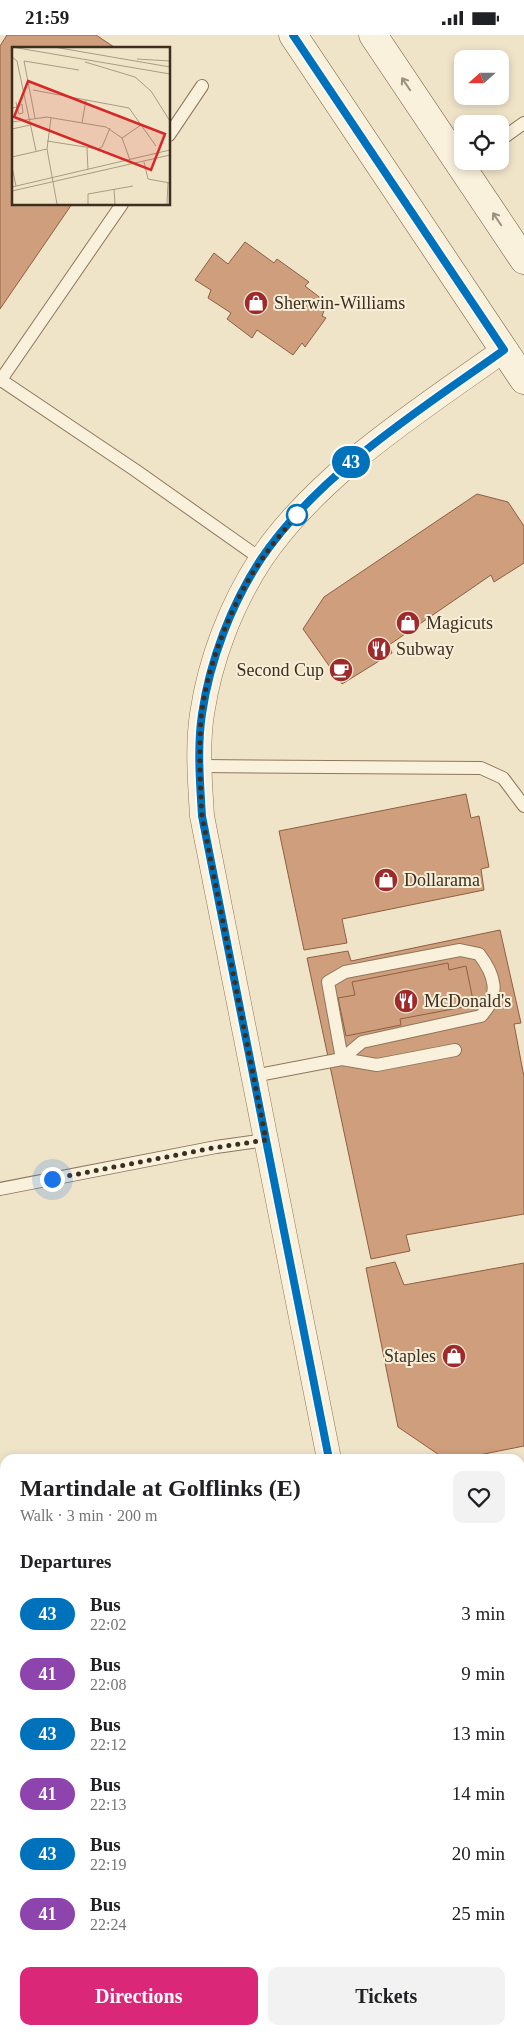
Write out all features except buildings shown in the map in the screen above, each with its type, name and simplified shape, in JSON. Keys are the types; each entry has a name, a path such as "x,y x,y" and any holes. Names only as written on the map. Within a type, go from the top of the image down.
{"main road":[{"path":"293,35 524,380"},
{"path":"373,35 454,149"},
{"path":"469,170 524,260"}],"street":[{"path":"328,1454 202,816 200,766 202,716 210,673 234,609 261,559 297,515 350,463 395,427 504,350"}],"lane":[{"path":"170,134 202,86"},
{"path":"509,134 524,123"},
{"path":"121,205 0,380 134,470 261,559"},
{"path":"200,766 481,768 503,778 524,806"},
{"path":"460,950 479,954 490,969 494,997 490,1007 481,1015 362,1042 342,1059 328,982 345,972 460,950"},
{"path":"253,1076 342,1059 377,1065 455,1050"},
{"path":"0,1189 213,1148 266,1140"}],"bus line":[{"name":"43","path":"293,35 504,350 395,427 350,463 297,515 261,559 234,609 210,673 202,716 200,766 202,816 328,1454"}],"place":[{"name":"Sherwin-Williams","path":"256,303"},
{"name":"Magicuts","path":"408,623"},
{"name":"Subway","path":"379,649"},
{"name":"Second Cup","path":"341,670"},
{"name":"Dollarama","path":"386,880"},
{"name":"McDonald's","path":"406,1001"},
{"name":"Staples","path":"454,1356"}],"route":[{"path":"52,1179 213,1148 266,1140 202,816 200,766 202,716 210,673 234,609 261,559 297,515"}]}
